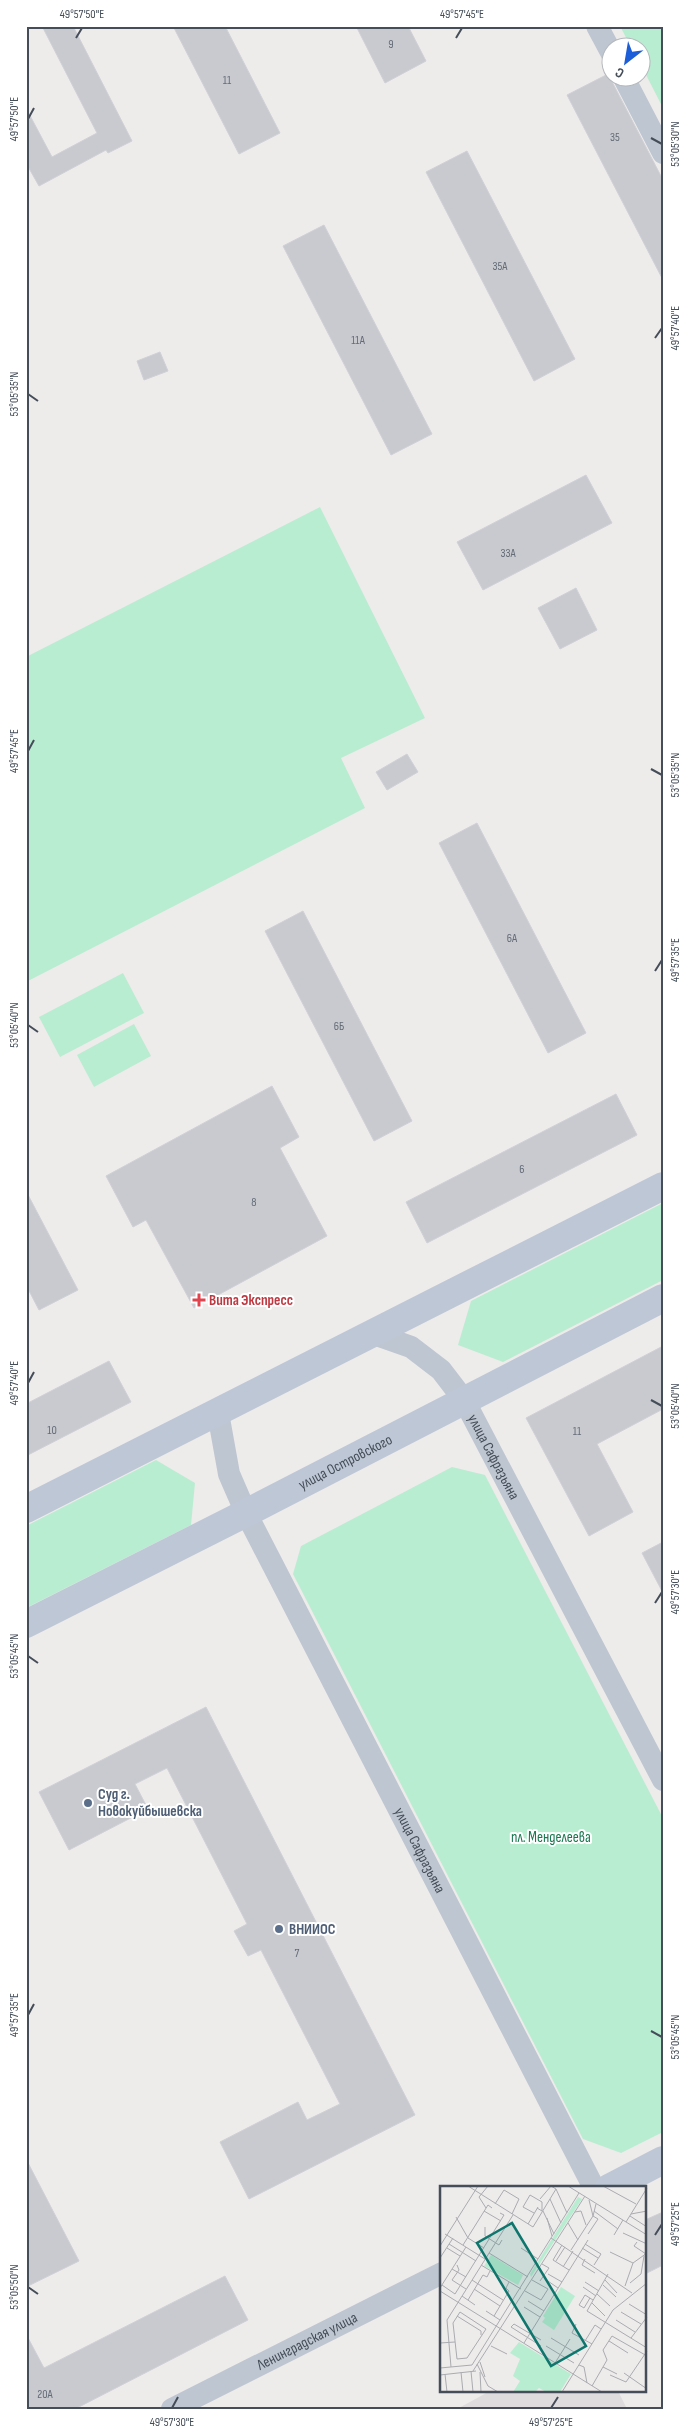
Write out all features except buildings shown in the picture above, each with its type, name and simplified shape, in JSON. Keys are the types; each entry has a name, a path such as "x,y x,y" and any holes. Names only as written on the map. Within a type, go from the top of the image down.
{"main road":[{"path":"26,1509 663,1186"},
{"name":"улица Островского","path":"26,1624 246,1514 663,1298"},
{"path":"613,2186 663,2160"}],"street":[{"path":"597,26 603,38"},
{"path":"629,88 663,153"},
{"name":"улица Сафразьяна","path":"374,1334 411,1347 441,1370 464,1400 663,1780"},
{"name":"улица Сафразьяна","path":"218,1413 229,1474 246,1514 593,2186"},
{"name":"Ленинградская улица","path":"172,2409 440,2274"}],"shaded area":[{"path":"488,2392 618,2392 627,2409 457,2409"}],"green space":[{"path":"620,26 663,26 663,108 652,87 652,38 626,38"},
{"path":"320,507 425,718 341,758 365,808 26,982 26,657"},
{"path":"123,973 144,1013 60,1057 39,1017"},
{"path":"134,1024 151,1056 94,1087 77,1055"},
{"path":"663,1203 663,1280 503,1362 458,1345 471,1301"},
{"path":"156,1460 195,1483 191,1525 26,1608 26,1526"},
{"name":"пл. Менделеева","path":"452,1467 485,1475 663,1818 663,2132 621,2153 583,2139 293,1574 301,1546"}],"place":[{"name":"Вита Экспресс","path":"199,1300"},
{"name":"Суд г. Новокуйбышевска","path":"88,1803"},
{"name":"ВНИИОС","path":"279,1929"}]}
